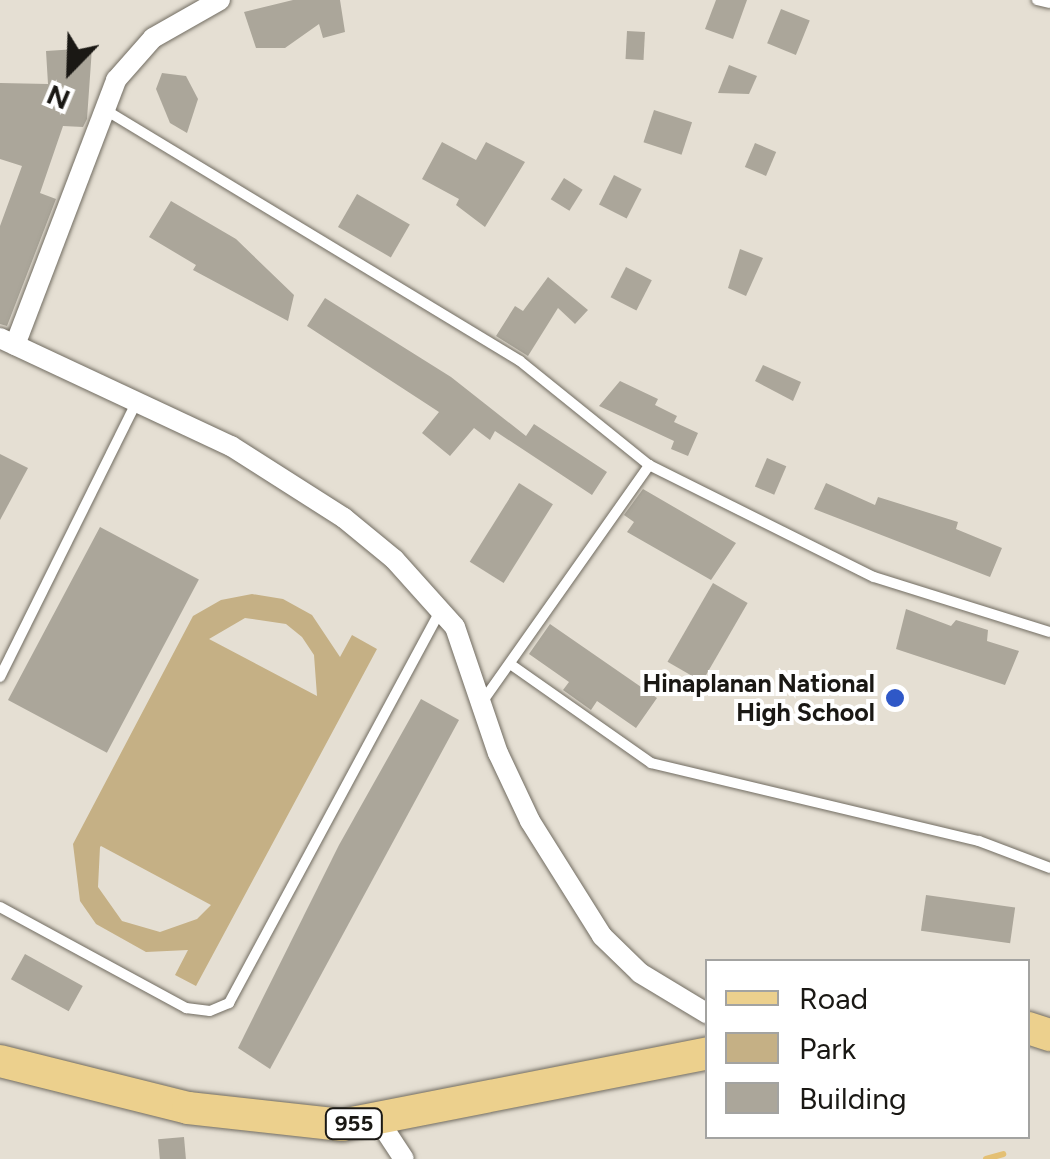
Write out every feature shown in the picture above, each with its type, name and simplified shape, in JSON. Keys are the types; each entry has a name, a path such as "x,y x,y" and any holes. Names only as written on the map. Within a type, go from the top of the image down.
{"main road":[{"name":"955","path":"0,1062 188,1108 316,1124 379,1121 705,1055"}],"street":[{"path":"220,0 132,57 104,109 8,341 138,398 344,518 442,608 463,648 478,707 530,821 602,936 640,974 705,1012"},
{"path":"379,1121 404,1159"}],"lane":[{"path":"1037,0 1050,3"},
{"path":"104,109 520,362 649,464 874,577 1050,632"},
{"path":"0,677 138,398"},
{"path":"478,707 513,666 649,464"},
{"path":"0,907 186,1008 210,1011 229,1003 246,983 442,608"},
{"path":"513,666 651,762 979,841 1050,868"}],"green space":[{"path":"252,594 283,599 312,615 340,657 352,635 377,649 196,986 175,975 188,950 146,952 96,924 80,901 73,844 193,616 221,600","holes":["245,618 286,624 302,637 314,655 317,696 209,639","101,846 211,905 197,919 160,932 122,921 98,887"]}],"building":[{"path":"293,0 340,0 345,32 323,38 319,24 285,48 256,48 244,12"},
{"path":"716,0 747,0 733,39 705,29"},
{"path":"781,9 810,21 796,55 767,43"},
{"path":"627,31 645,32 644,60 626,59"},
{"path":"92,48 87,119 83,127 63,126 40,193 56,199 7,326 0,324 0,226 22,166 0,159 0,83 48,84 46,51"},
{"path":"729,65 757,76 749,94 718,93"},
{"path":"162,73 186,76 198,99 187,133 170,123 156,89"},
{"path":"654,110 692,122 682,155 643,142"},
{"path":"442,142 476,160 486,142 525,162 485,227 456,205 459,199 422,179"},
{"path":"755,143 776,152 766,176 745,167"},
{"path":"614,175 642,189 627,218 599,204"},
{"path":"564,178 583,190 569,211 551,199"},
{"path":"357,194 410,224 391,257 338,227"},
{"path":"171,201 236,239 294,295 288,321 193,270 196,265 149,237"},
{"path":"740,249 763,258 746,296 728,288"},
{"path":"626,267 652,280 636,310 611,297"},
{"path":"548,277 588,310 575,324 558,308 528,356 496,336 515,306 523,311"},
{"path":"325,298 451,377 526,436 534,424 607,472 592,495 495,431 490,440 474,428 450,456 422,433 439,412 307,326"},
{"path":"763,365 801,382 793,401 755,381"},
{"path":"620,381 658,399 655,405 677,416 674,422 698,433 688,456 671,449 674,441 599,406"},
{"path":"0,454 28,468 0,520"},
{"path":"767,458 786,466 774,495 755,487"},
{"path":"519,483 553,504 504,583 470,562"},
{"path":"826,483 875,505 878,497 958,522 956,529 1002,548 990,577 814,509"},
{"path":"643,489 736,543 711,580 627,532 634,522 624,515"},
{"path":"100,527 199,580 107,753 8,700"},
{"path":"713,583 748,603 702,682 668,662"},
{"path":"906,609 951,626 956,620 988,630 987,641 1019,651 1005,685 896,649"},
{"path":"550,624 657,698 636,728 597,701 591,710 563,690 569,682 529,654"},
{"path":"421,699 459,720 270,1069 238,1048 339,845"},
{"path":"926,895 1015,908 1010,943 921,931"},
{"path":"25,954 83,986 69,1011 11,979"},
{"path":"184,1137 186,1159 160,1159 158,1139"}],"waterway":[{"path":"986,1159 1003,1154"}],"place":[{"name":"Hinaplanan National High School","path":"895,698"}]}
